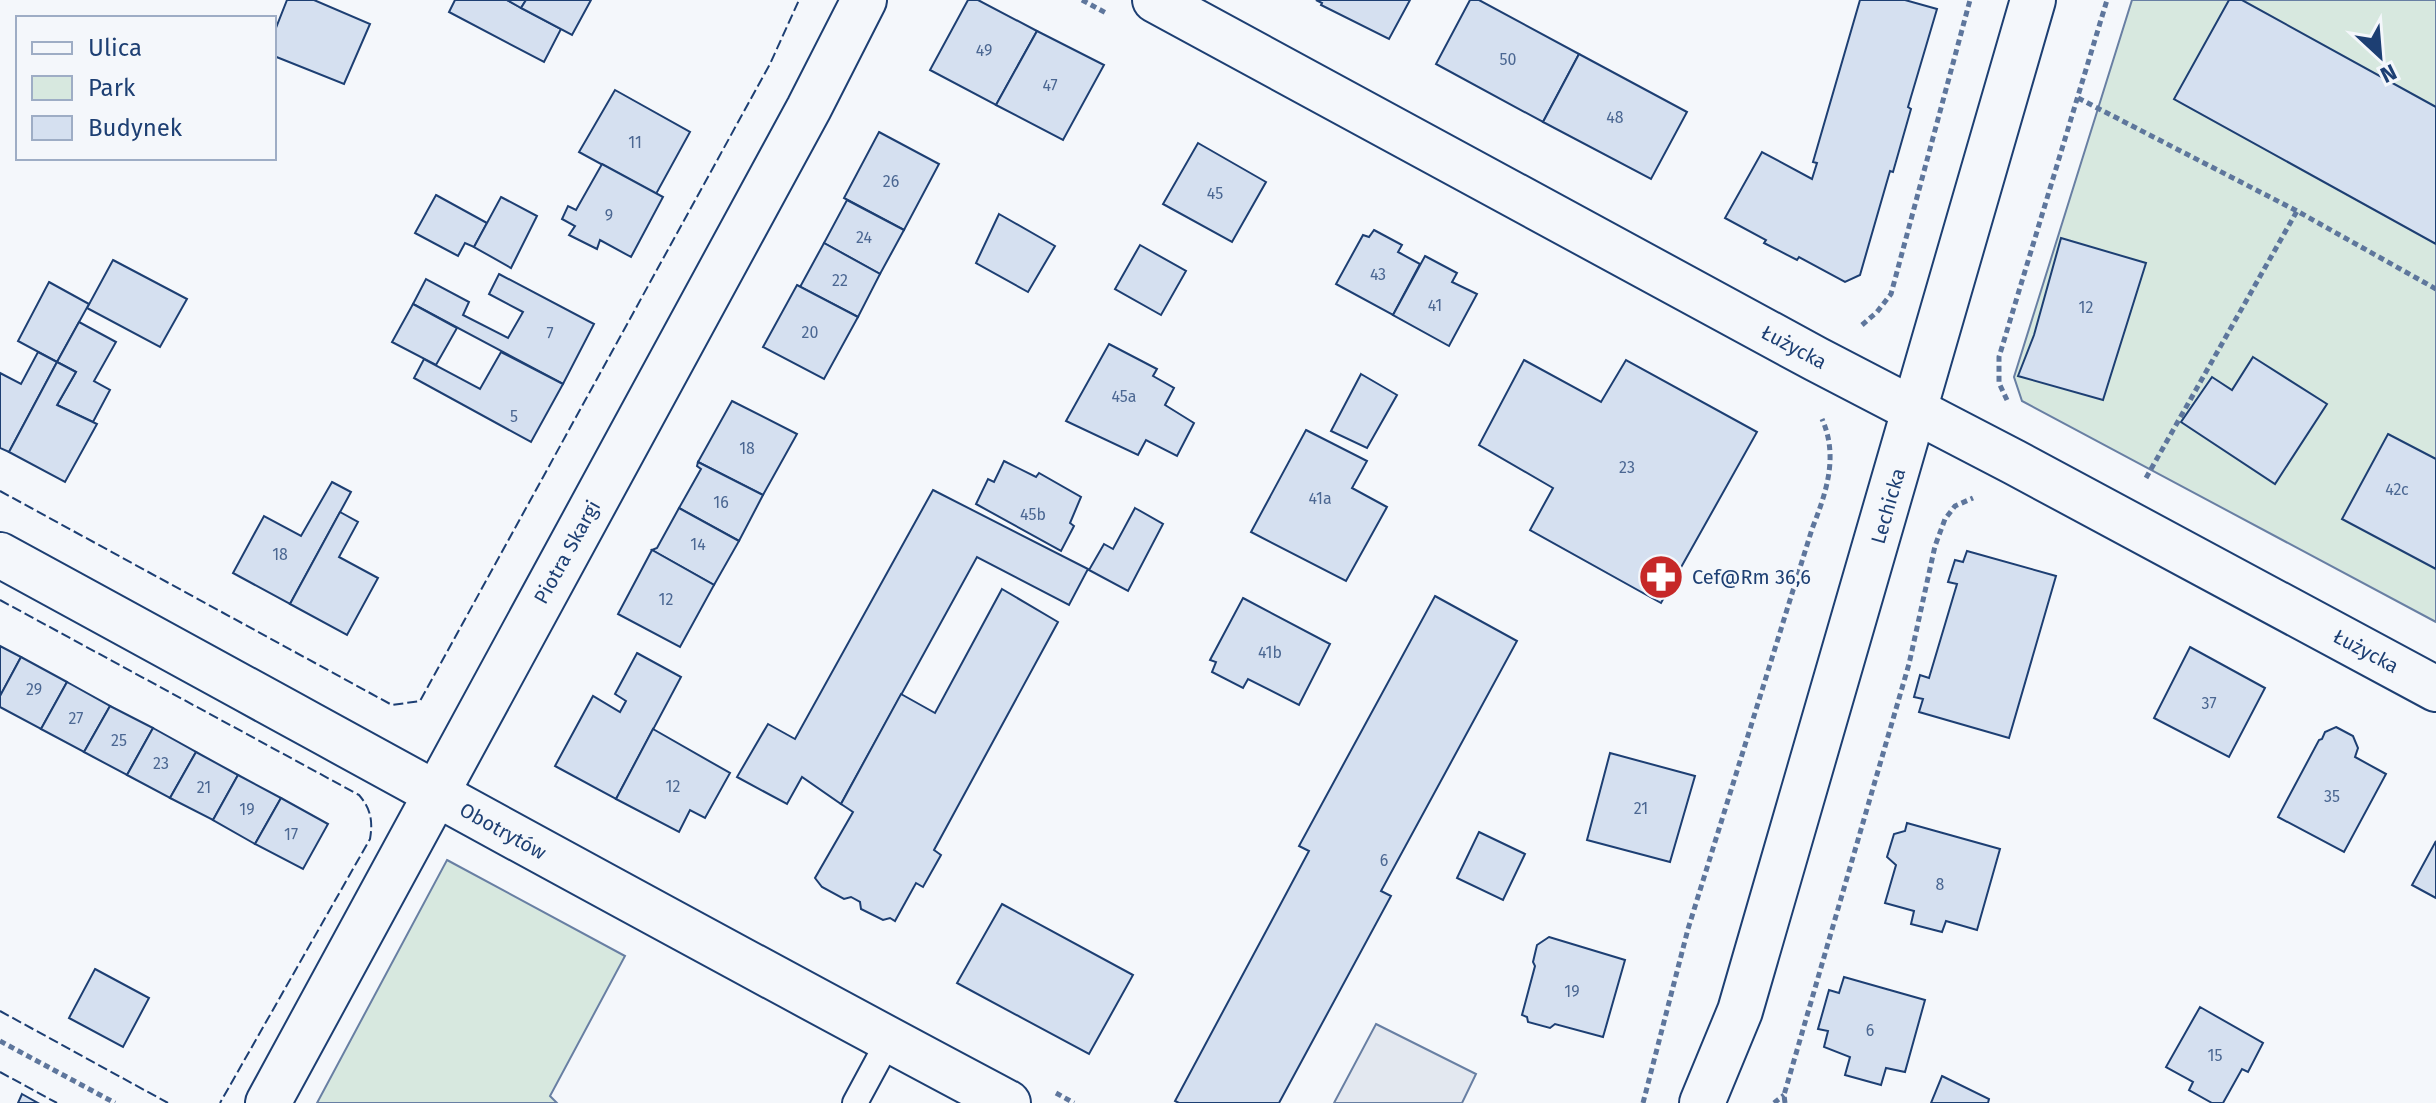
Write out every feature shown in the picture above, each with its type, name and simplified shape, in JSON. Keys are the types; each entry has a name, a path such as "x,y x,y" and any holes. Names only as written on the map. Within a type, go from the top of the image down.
{"street":[{"name":"Piotra Skargi","path":"268,1103 809,108 864,0"},
{"name":"Łużycka","path":"1155,0 1816,359 2436,689"},
{"name":"Lechicka","path":"1702,1103 1740,1011 2033,0"},
{"name":"Obotrytów","path":"0,555 889,1040 1028,1096"},
{"name":"Lechicka","path":"1724,1103 1740,1011"}],"lane":[{"path":"855,1103 889,1040"}],"path":[{"path":"1899,264 1970,0"},
{"path":"1785,1103 1784,1095 1909,664 1935,546 1945,519 1955,506 1971,498 1997,498 2033,429 2017,415 2004,395 1997,372 1999,357 2107,0"},
{"path":"2078,98 2297,211 2436,289"},
{"path":"2140,489 2297,211"},
{"path":"1643,1103 1688,929 1823,502"},
{"path":"0,1041 115,1103"},
{"path":"1774,1103 1784,1095"},
{"path":"1028,1096 1074,1103"}],"green space":[{"path":"2132,0 2436,0 2436,622 2022,401 2014,377"},
{"path":"447,860 625,956 550,1096 557,1103 317,1103"}],"shaded area":[{"path":"1376,1024 1476,1074 1462,1103 1334,1103"}],"building":[{"path":"287,0 314,0 370,24 344,84 276,57 276,28"},
{"path":"455,0 507,0 561,29 544,62 449,12"},
{"path":"507,0 526,0 521,8"},
{"path":"526,0 591,0 572,35 521,8"},
{"path":"968,0 978,0 1037,31 996,105 930,70"},
{"path":"1316,0 1410,0 1389,39"},
{"path":"1470,0 1479,0 1579,54 1543,122 1436,64"},
{"path":"1860,0 1905,0 1937,9 1908,107 1911,109 1893,172 1890,171 1860,275 1845,282 1799,257 1797,260 1764,243 1766,240 1725,218 1762,152 1812,179 1817,163 1813,162"},
{"path":"2229,0 2242,0 2436,107 2436,244 2174,99"},
{"path":"1037,31 1104,65 1063,140 996,105"},
{"path":"1579,54 1687,112 1651,179 1543,122"},
{"path":"615,90 690,132 656,194 579,152"},
{"path":"879,132 939,164 904,230 844,198"},
{"path":"1198,143 1266,182 1232,242 1163,204"},
{"path":"602,164 663,197 631,257 600,240 597,249 569,235 575,226 562,219 568,206 576,210"},
{"path":"436,195 487,223 474,247 465,243 458,256 415,233"},
{"path":"501,197 537,216 511,268 474,247"},
{"path":"847,200 904,230 880,274 824,243"},
{"path":"999,214 1055,246 1028,292 976,263"},
{"path":"1374,230 1402,245 1398,252 1420,264 1393,315 1336,284 1363,235 1369,237"},
{"path":"2061,238 2146,263 2103,400 2018,376 2034,335"},
{"path":"824,243 880,274 858,317 800,287"},
{"path":"1140,245 1186,271 1161,315 1115,289"},
{"path":"1425,256 1457,273 1452,282 1477,294 1449,346 1393,315"},
{"path":"113,260 187,299 160,347 87,308"},
{"path":"499,274 594,324 563,384 413,304 426,279 469,302 463,315 508,338 523,312 489,294"},
{"path":"49,282 89,304 57,362 18,341"},
{"path":"797,285 858,317 824,379 763,347"},
{"path":"413,304 457,328 436,365 392,342"},
{"path":"79,322 116,342 94,381 110,390 93,422 57,405 76,372 57,362"},
{"path":"1109,344 1157,369 1153,376 1174,388 1165,405 1194,423 1177,456 1146,440 1138,455 1066,421"},
{"path":"38,352 57,362 9,452 0,448 0,373 21,384"},
{"path":"501,352 563,384 531,442 414,378 424,359 480,389"},
{"path":"2253,357 2327,404 2275,484 2181,422 2212,377 2232,390"},
{"path":"1524,360 1601,402 1626,360 1757,432 1661,603 1530,530 1553,488 1479,445"},
{"path":"57,362 76,372 57,405 97,424 65,482 9,452"},
{"path":"1361,374 1397,395 1367,448 1331,431"},
{"path":"732,401 797,434 763,495 698,462"},
{"path":"1306,430 1367,461 1352,488 1387,507 1346,581 1251,532"},
{"path":"2388,434 2436,459 2436,569 2342,519"},
{"path":"1004,461 1036,477 1039,473 1081,497 1070,523 1074,526 1061,551 976,504 988,479 994,482"},
{"path":"698,462 763,495 739,541 679,508 701,469 697,466"},
{"path":"332,482 351,492 290,604 233,573 264,516 301,536"},
{"path":"933,490 1088,569 1069,605 977,557 841,804 802,777 787,804 737,777 768,724 795,739"},
{"path":"679,508 739,541 714,585 652,550 657,548"},
{"path":"1135,508 1163,524 1128,591 1089,570 1104,544 1113,549"},
{"path":"340,512 358,522 339,557 378,578 347,635 290,604"},
{"path":"652,550 714,585 680,647 618,614"},
{"path":"1967,551 2056,576 2009,738 1919,712 1923,699 1914,697 1920,675 1929,678 1957,584 1948,582 1955,560 1963,562"},
{"path":"1002,589 1058,622 934,850 941,855 923,887 916,883 895,921 890,918 883,920 861,909 860,902 851,897 844,899 822,887 815,878 853,812 841,804 901,694 935,713"},
{"path":"1435,596 1517,641 1381,891 1391,896 1279,1103 1175,1101 1309,851 1299,846"},
{"path":"1243,598 1330,644 1299,705 1248,679 1243,688 1212,672 1216,662 1210,660"},
{"path":"0,646 21,657 0,696"},
{"path":"2190,647 2265,688 2229,757 2154,718"},
{"path":"637,653 681,677 616,799 555,766 593,696 620,712 626,701 615,694"},
{"path":"21,657 67,682 41,729 0,707 0,696"},
{"path":"67,682 110,706 84,752 41,729"},
{"path":"110,706 153,728 127,775 84,752"},
{"path":"2336,727 2353,736 2358,748 2355,757 2386,774 2344,852 2278,817 2319,740 2325,732"},
{"path":"153,728 196,752 170,798 127,775"},
{"path":"653,729 730,773 705,818 690,810 679,832 616,799"},
{"path":"196,752 238,775 213,820 170,798"},
{"path":"1610,753 1695,776 1670,862 1587,840"},
{"path":"238,775 281,798 255,844 213,820"},
{"path":"281,798 328,824 303,869 255,844"},
{"path":"1907,823 2000,849 1977,930 1946,921 1942,932 1911,924 1914,911 1885,903 1896,865 1887,857 1894,834 1905,831"},
{"path":"1479,832 1525,854 1503,900 1457,878"},
{"path":"2436,841 2436,898 2412,885"},
{"path":"1002,904 1133,975 1089,1054 957,983"},
{"path":"1549,937 1625,960 1603,1037 1555,1024 1550,1028 1528,1022 1527,1017 1522,1015 1535,966 1537,945"},
{"path":"95,969 149,998 123,1047 69,1018"},
{"path":"1844,977 1925,1000 1905,1072 1886,1068 1881,1085 1845,1075 1850,1057 1824,1047 1828,1031 1818,1029 1829,990 1839,993"},
{"path":"2200,1007 2263,1043 2248,1072 2242,1069 2223,1103 2212,1103 2189,1090 2193,1082 2166,1067"},
{"path":"1942,1076 1989,1099 1988,1103 1931,1103"},
{"path":"22,1094 38,1103 18,1103"}],"fence":[{"path":"0,491 392,705 420,701 770,64 799,0"},
{"path":"0,600 359,795 369,810 370,839 220,1103"},
{"path":"0,1011 168,1103"},
{"path":"0,1072 57,1103"}],"place":[{"name":"Cef@Rm 36,6","path":"1661,577"}]}
